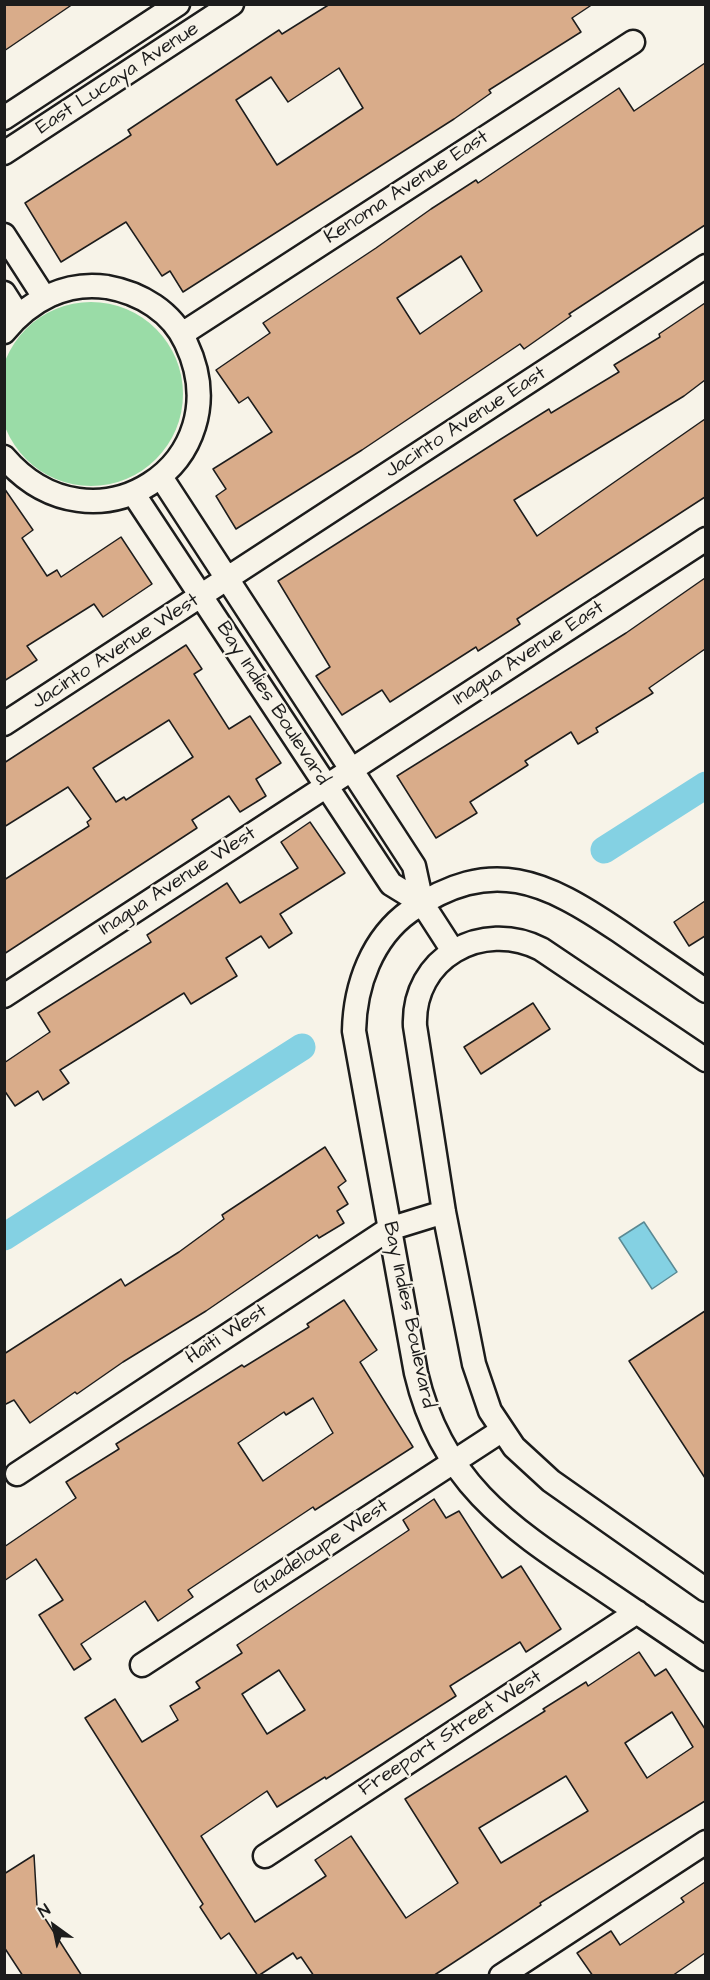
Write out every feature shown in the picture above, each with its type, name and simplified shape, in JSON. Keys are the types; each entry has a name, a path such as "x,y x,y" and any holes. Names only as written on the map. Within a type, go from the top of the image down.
{"street":[{"path":"4,118 178,4"},
{"name":"East Lucaya Avenue","path":"4,153 232,4"},
{"name":"Kenoma Avenue East","path":"182,334 633,42"},
{"path":"115,46 131,70"},
{"path":"4,235 44,297"},
{"name":"Jacinto Avenue East","path":"227,580 705,266"},
{"path":"4,293 11,324 44,297 68,288 86,286 120,290 152,304 166,314 182,334 196,362 200,393 195,424 182,453 161,477 133,493 110,500 85,502 60,497 38,487 18,472 4,457"},
{"name":"Bay Indies Boulevard","path":"161,477 414,866 422,903 453,951"},
{"name":"Bay Indies Boulevard","path":"133,493 391,884 422,903"},
{"name":"Inagua Avenue East","path":"352,769 705,539"},
{"name":"Jacinto Avenue West","path":"4,724 227,580"},
{"name":"Inagua Avenue West","path":"4,996 352,769"},
{"name":"Bay Indies Boulevard","path":"705,991 582,906 547,888 514,880 485,881 456,887 422,903 398,921 377,947 362,979 355,1014 356,1044 420,1392 434,1429 453,1462 475,1490 516,1530 705,1659"},
{"path":"703,1052 532,944 514,939 478,942 453,951 432,968 423,981 417,997 414,1016 444,1212 474,1364 490,1411 501,1431 514,1447 550,1481 705,1590"},
{"name":"Haiti West","path":"17,1473 389,1229 444,1212"},
{"name":"Guadeloupe West","path":"142,1665 501,1431"},
{"name":"Freeport Street West","path":"265,1856 637,1612"},
{"path":"501,1976 705,1842"}],"green space":[{"path":"91,302 109,303 126,309 142,317 156,329 168,343 176,359 182,376 182,412 176,429 168,445 156,459 142,471 126,479 109,485 91,486 73,485 56,479 40,471 26,459 14,445 6,429 0,412 -1,394 0,376 6,359 14,343 26,329 40,317 56,309 73,303"}],"water":[{"path":"644,1222 677,1272 652,1289 619,1238"}],"building":[{"path":"4,4 73,4 4,51"},
{"path":"330,4 593,4 572,18 581,32 489,90 491,93 454,119 183,292 170,271 162,276 126,222 61,262 25,203 131,135 128,130 279,30 282,34","holes":["339,68 363,108 277,165 236,100 271,77 288,102"]},
{"path":"705,63 705,225 569,314 571,316 524,349 520,344 362,450 236,529 216,496 226,489 213,469 272,432 248,397 239,403 216,370 270,333 263,323 431,209 476,180 478,183 619,88 634,111","holes":["461,256 482,291 420,334 397,298"]},
{"path":"705,303 705,380 684,396 514,500 537,536 705,419 705,497 517,619 520,624 478,651 476,647 390,702 382,690 342,715 316,676 330,667 278,581 549,409 551,413 619,372 614,365 660,337 659,334"},
{"path":"4,488 33,530 22,538 47,576 57,570 61,577 121,537 152,584 103,617 94,604 27,646 37,660 4,681"},
{"path":"705,578 705,649 649,688 653,693 596,728 598,732 578,744 571,732 525,761 528,765 470,802 477,813 436,838 397,776 626,633"},
{"path":"186,645 202,669 194,674 229,729 250,716 281,763 256,779 266,796 240,812 229,796 192,820 197,828 4,954 4,880 89,826 87,822 91,819 68,787 4,827 4,763","holes":["169,720 193,757 126,800 124,797 116,802 93,768"]},
{"path":"310,822 345,873 280,914 292,933 269,948 261,936 226,958 237,976 191,1004 184,993 60,1070 69,1083 43,1100 38,1091 15,1106 4,1090 4,1063 50,1032 38,1013 151,942 147,935 227,883 240,903 298,868 281,842"},
{"path":"705,901 705,936 689,946 674,922"},
{"path":"533,1003 550,1029 481,1074 464,1047"},
{"path":"325,1147 346,1181 338,1187 348,1204 337,1211 344,1223 319,1238 317,1235 206,1311 123,1362 77,1394 75,1392 30,1423 14,1400 4,1405 4,1354 121,1279 125,1286 179,1252 224,1219 222,1215"},
{"path":"344,1300 377,1350 360,1362 413,1447 315,1510 313,1507 188,1590 193,1597 158,1621 145,1601 81,1644 91,1659 74,1670 39,1615 63,1600 36,1559 4,1581 4,1547 76,1498 66,1482 119,1449 116,1444 242,1365 244,1367 309,1327 307,1324","holes":["313,1398 333,1433 263,1481 238,1443 284,1412 286,1415"]},
{"path":"705,1311 705,1478 629,1361"},
{"path":"434,1499 446,1518 459,1511 502,1578 521,1566 561,1629 526,1652 520,1642 450,1686 456,1696 326,1779 325,1777 277,1807 267,1791 201,1836 255,1922 326,1876 315,1860 351,1836 406,1918 458,1883 405,1799 545,1711 543,1709 586,1682 588,1686 639,1652 655,1676 666,1669 705,1729 705,1801 540,1903 541,1905 433,1976 314,1976 301,1957 297,1959 293,1953 258,1976 229,1933 221,1939 200,1907 203,1904 85,1718 115,1699 142,1742 178,1720 170,1706 200,1688 196,1682 242,1653 237,1645 409,1530 403,1520","holes":["279,1670 305,1710 267,1734 242,1694","672,1712 693,1747 647,1778 625,1743","566,1776 588,1811 501,1863 479,1828"]},
{"path":"34,1855 37,1906 82,1976 23,1976 4,1947 4,1874"},
{"path":"705,1882 705,1953 672,1976 593,1976 577,1953 611,1931 620,1945 684,1902 681,1898"}],"waterway":[{"path":"604,850 706,785"},
{"path":"4,1237 302,1047"}]}
